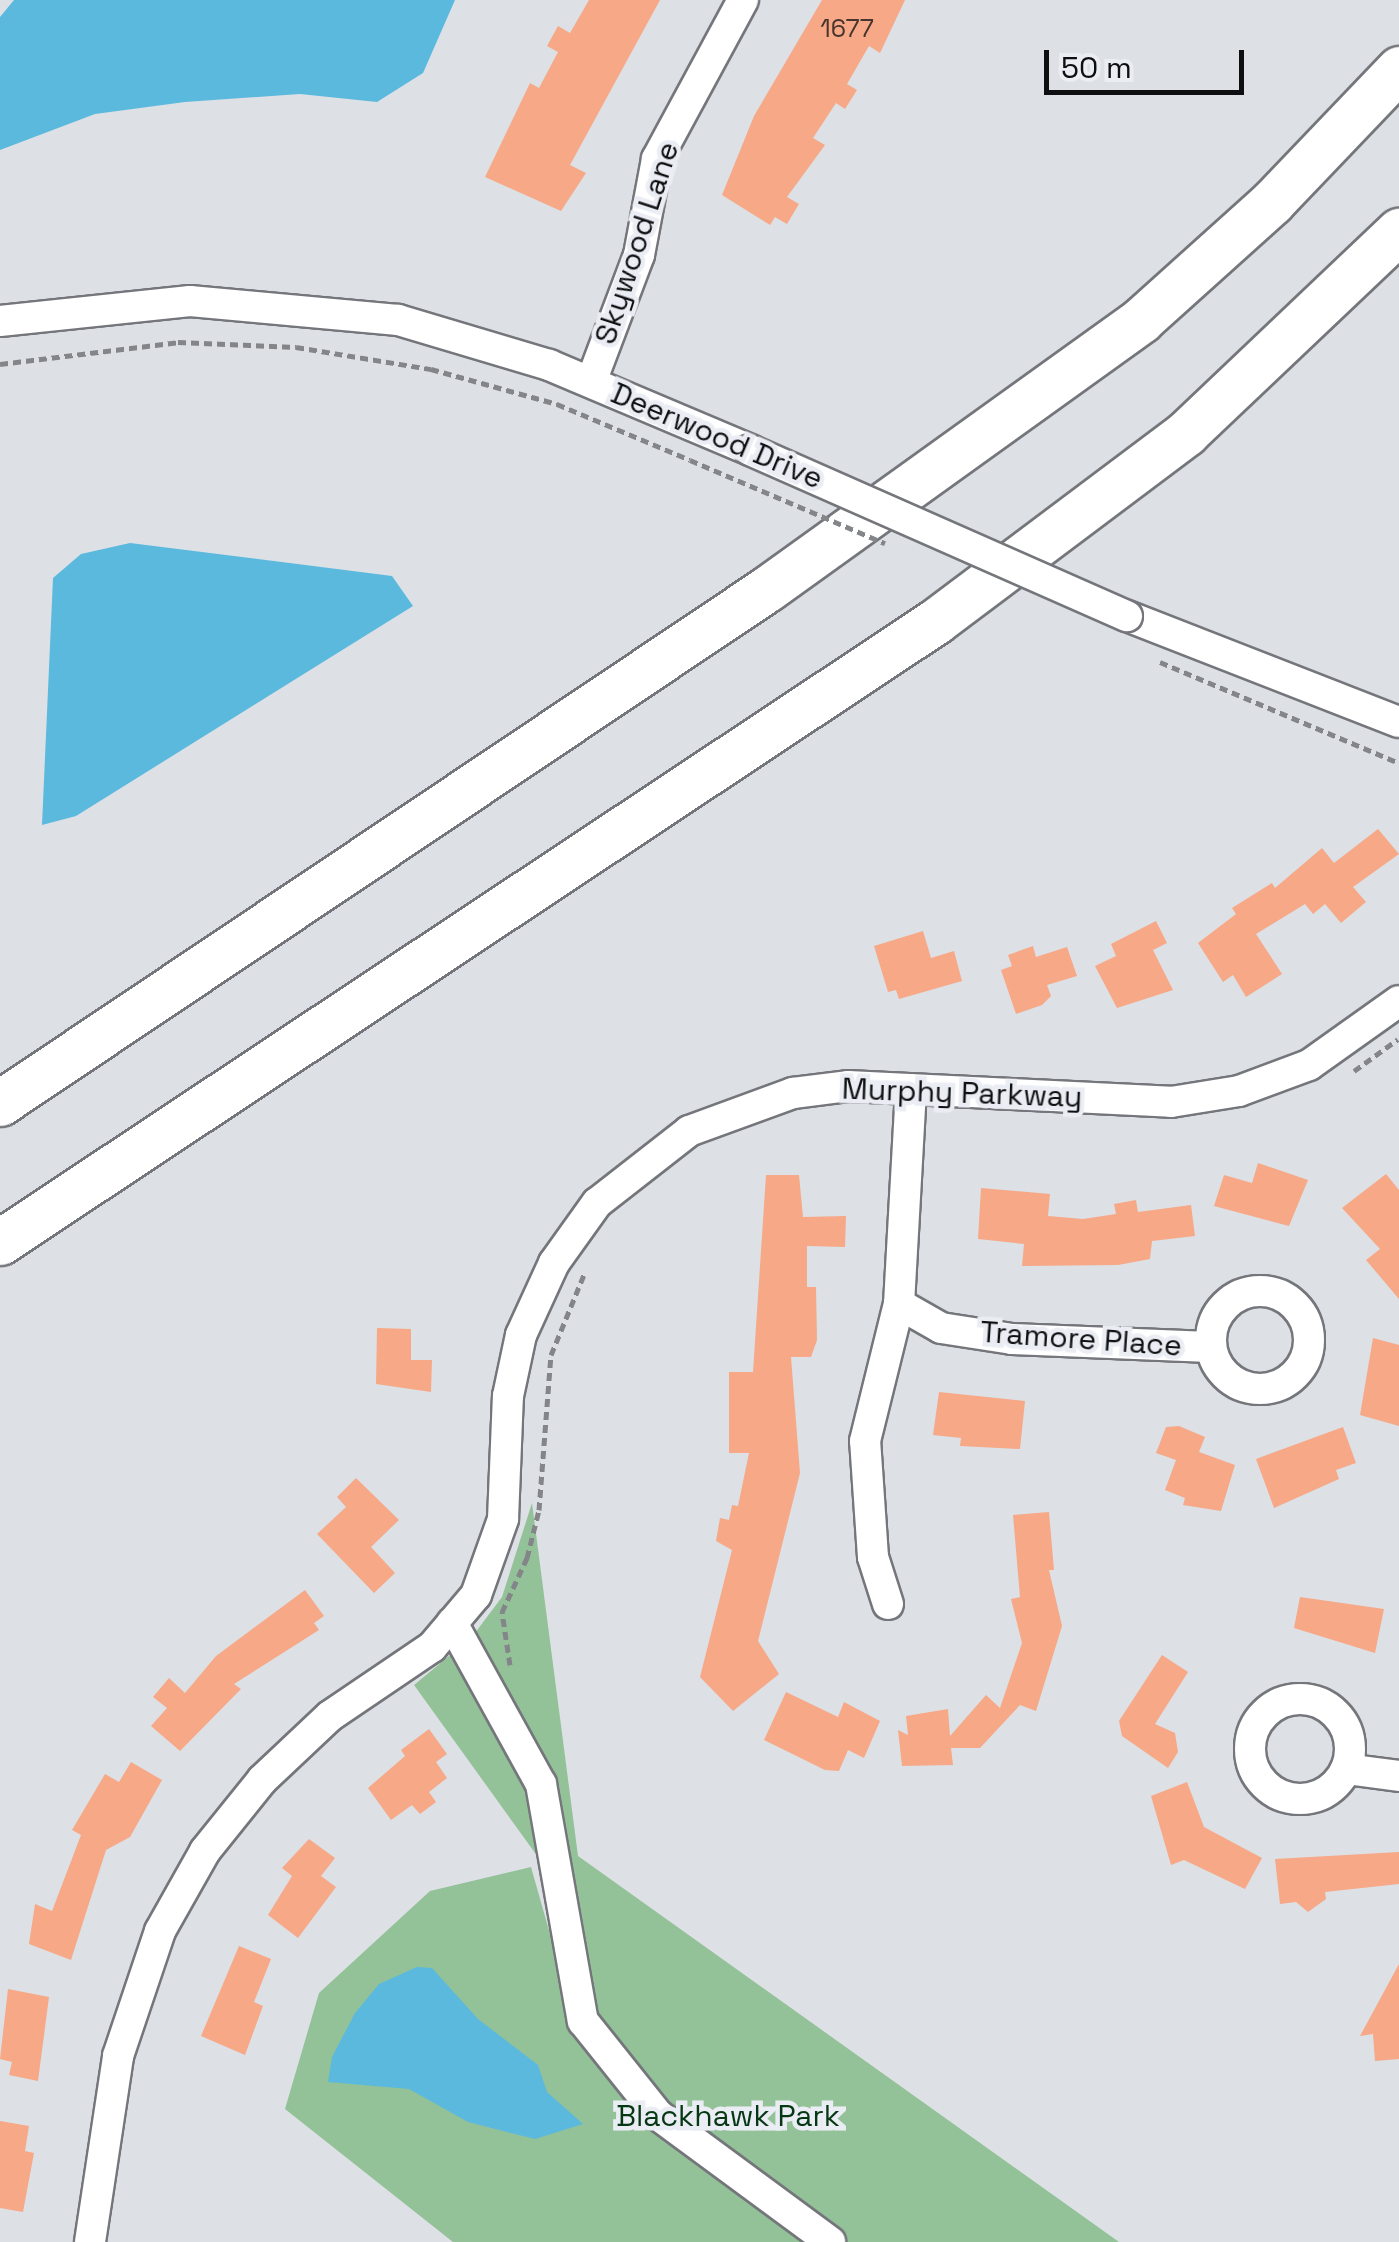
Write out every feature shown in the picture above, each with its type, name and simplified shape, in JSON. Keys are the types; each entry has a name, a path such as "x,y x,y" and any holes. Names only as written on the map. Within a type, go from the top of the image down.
{"highway":[{"path":"0,1103 767,589 1140,320 1272,202 1399,70"},
{"path":"0,1242 936,621 1186,433 1399,231"}],"street":[{"name":"Skywood Lane","path":"591,382 639,255 658,159 744,0"},
{"name":"Deerwood Drive","path":"0,322 190,301 398,320 591,382 1127,616 1399,722"},
{"name":"Murphy Parkway","path":"90,2242 118,2056 160,1931 205,1851 262,1780 330,1716 432,1647 476,1595 503,1519 508,1396 521,1336 554,1263 597,1203 689,1131 793,1094 910,1089 1172,1102 1239,1091 1310,1065 1399,1001"},
{"path":"888,1604 872,1558 864,1440 899,1304 910,1089"},
{"name":"Tramore Place","path":"899,1304 941,1328 1012,1340 1210,1347"},
{"path":"452,1623 541,1784 582,2020 658,2115 830,2242"},
{"path":"1346,1769 1399,1776"}],"path":[{"path":"0,364 178,342 296,347 431,369 557,404 690,460"},
{"path":"1147,656 1399,763"},
{"path":"1342,1079 1399,1038"},
{"path":"512,1670 502,1612 527,1558 538,1510 551,1355 588,1266"}],"green space":[{"name":"Blackhawk Park","path":"532,1503 578,1856 1119,2242 453,2242 285,2109 319,1993 430,1891 531,1867 576,2026 569,1900 414,1685 472,1637 502,1597"}],"water":[{"path":"14,0 455,0 423,73 377,102 300,94 185,102 95,114 0,150 0,17"},
{"path":"130,543 392,576 413,606 76,816 42,825 53,578 81,554"},
{"path":"417,1967 432,1968 478,2019 538,2065 547,2092 583,2124 535,2139 468,2122 409,2089 328,2082 332,2057 355,2013 379,1984"}],"building":[{"path":"589,0 660,0 570,165 586,173 561,211 485,177 530,83 539,88 558,52 547,46 558,26 570,33"},
{"path":"822,0 905,0 880,53 869,46 847,84 857,90 845,109 836,103 813,138 825,145 787,197 799,204 787,224 775,217 770,225 722,195 754,116"},
{"path":"1378,829 1399,854 1353,887 1366,902 1341,923 1325,904 1313,914 1305,904 1256,934 1282,974 1246,997 1233,975 1223,982 1198,943 1236,914 1232,908 1272,883 1275,888 1322,848 1334,863"},
{"path":"1156,921 1167,943 1153,950 1173,990 1117,1008 1095,966 1116,956 1111,944"},
{"path":"923,931 931,958 954,951 962,981 899,999 896,990 888,992 874,946"},
{"path":"1033,946 1036,957 1067,947 1077,976 1047,985 1051,996 1042,1005 1016,1014 1001,970 1012,966 1008,955"},
{"path":"1258,1163 1308,1180 1289,1226 1214,1206 1224,1175 1252,1183"},
{"path":"1386,1174 1399,1190 1399,1299 1366,1260 1380,1249 1342,1208"},
{"path":"766,1175 799,1175 803,1217 846,1216 845,1247 807,1246 807,1287 816,1287 817,1340 811,1357 791,1357 800,1473 758,1641 779,1674 733,1711 700,1677 732,1550 716,1541 720,1518 729,1520 732,1505 738,1506 749,1453 729,1453 729,1372 753,1372"},
{"path":"981,1188 1050,1194 1048,1216 1083,1219 1116,1214 1114,1204 1136,1200 1138,1212 1191,1205 1195,1236 1152,1241 1150,1259 1118,1265 1022,1266 1024,1244 978,1239"},
{"path":"377,1328 411,1329 411,1360 432,1360 431,1392 376,1384"},
{"path":"1373,1338 1399,1345 1399,1426 1360,1415"},
{"path":"939,1392 1025,1401 1020,1449 960,1446 961,1438 933,1435"},
{"path":"1179,1426 1205,1437 1199,1452 1235,1465 1221,1511 1183,1505 1185,1498 1165,1490 1176,1460 1156,1453 1166,1427"},
{"path":"1343,1427 1356,1463 1336,1470 1339,1479 1274,1508 1256,1459"},
{"path":"356,1478 399,1520 371,1547 395,1573 374,1593 317,1534 346,1507 337,1497"},
{"path":"1049,1512 1054,1570 1049,1570 1062,1626 1036,1711 1020,1705 980,1748 951,1748 953,1765 902,1766 898,1730 908,1735 906,1716 948,1709 950,1736 986,1695 1000,1708 1022,1643 1011,1599 1020,1597 1013,1515"},
{"path":"305,1590 324,1616 314,1623 319,1630 234,1684 241,1689 180,1751 151,1726 167,1708 153,1697 169,1678 185,1693 216,1656"},
{"path":"1300,1597 1384,1609 1375,1653 1294,1628"},
{"path":"1162,1655 1188,1672 1155,1724 1175,1733 1178,1752 1168,1768 1122,1736 1119,1721"},
{"path":"786,1692 838,1717 844,1702 880,1721 864,1758 848,1750 839,1771 825,1770 764,1740"},
{"path":"429,1729 447,1754 436,1762 447,1778 429,1792 436,1802 420,1814 412,1805 391,1820 368,1788 405,1756 401,1750"},
{"path":"131,1762 162,1780 130,1837 106,1850 71,1960 29,1944 35,1904 52,1911 81,1835 72,1830 105,1774 119,1782"},
{"path":"1187,1782 1204,1827 1262,1858 1245,1889 1184,1860 1171,1865 1151,1796"},
{"path":"309,1839 335,1858 321,1876 336,1887 298,1938 268,1915 292,1876 282,1868"},
{"path":"1399,1852 1399,1884 1325,1892 1326,1899 1308,1912 1296,1902 1280,1904 1275,1859"},
{"path":"239,1946 271,1959 254,2002 263,2006 245,2055 201,2036"},
{"path":"1399,1964 1399,2059 1375,2061 1373,2034 1360,2036"},
{"path":"8,1989 49,1997 38,2081 9,2075 12,2062 0,2059"},
{"path":"0,2121 29,2126 25,2151 34,2153 23,2212 0,2208"}]}
